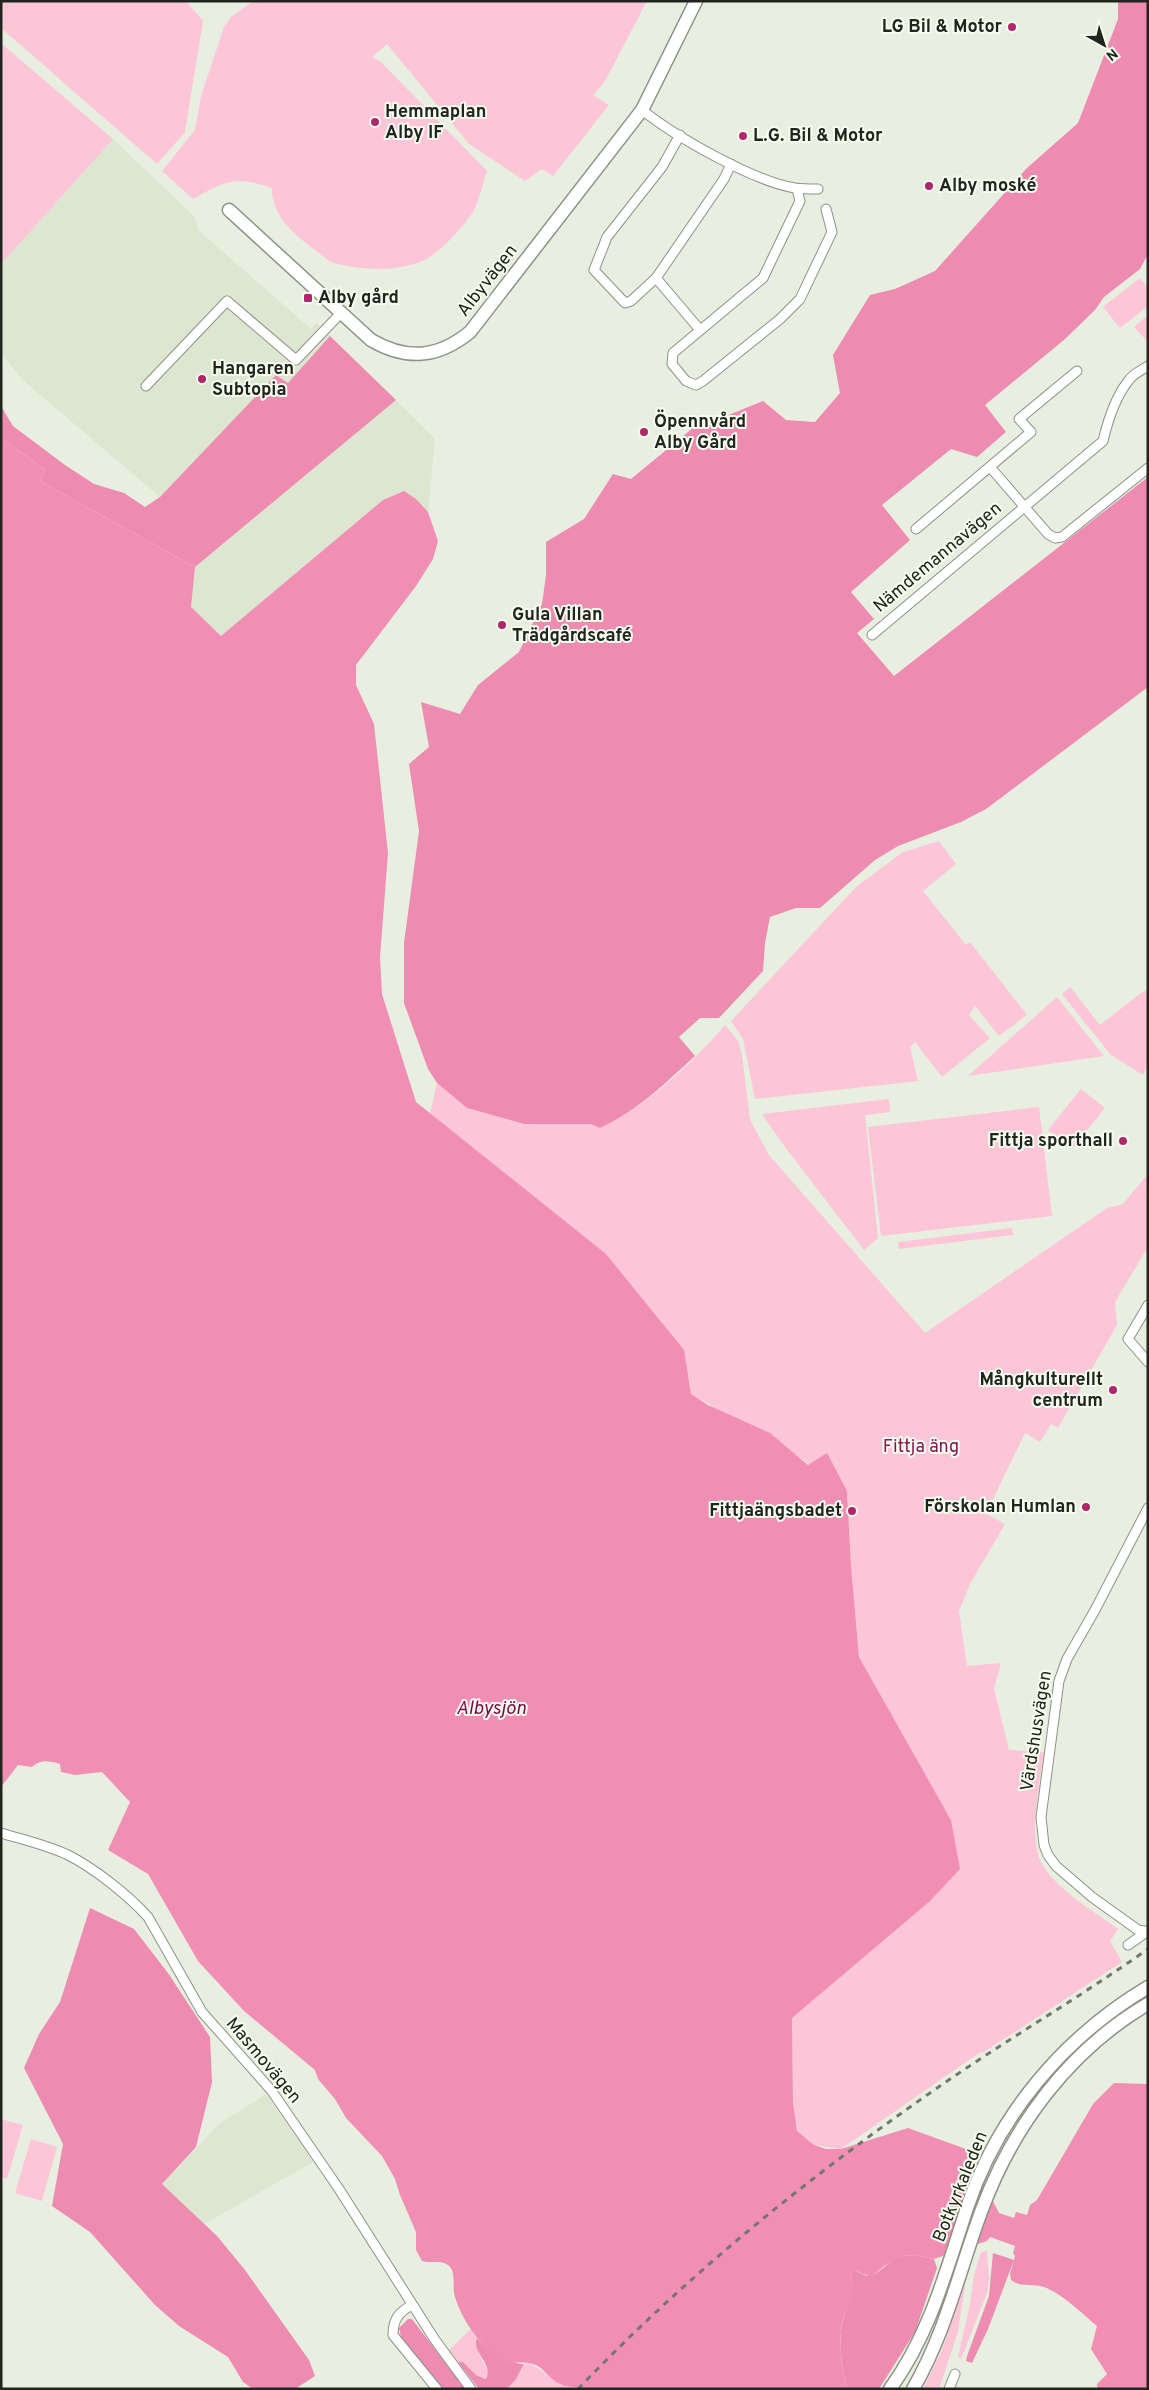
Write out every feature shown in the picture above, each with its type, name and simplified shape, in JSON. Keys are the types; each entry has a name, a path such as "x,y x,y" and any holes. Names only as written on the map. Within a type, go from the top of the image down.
{"main road":[{"name":"Albyvägen","path":"229,210 340,314 371,340 384,348 412,355 440,350 470,332 642,110 696,1"},
{"name":"Botkyrkaleden","path":"890,2389 919,2344 932,2314 968,2206 989,2153 1008,2120 1048,2067 1090,2028 1120,2004 1148,1987"},
{"name":"Botkyrkaleden","path":"913,2389 938,2339 982,2210 1004,2157 1025,2121 1076,2060 1098,2038 1128,2015 1148,2004"}],"street":[{"path":"642,110 680,135 731,164 784,186 798,189 818,189"},
{"path":"680,135 662,167 608,237 594,270 625,303 631,301 656,278 724,179 731,164"},
{"path":"798,189 800,201 763,278 673,353 671,357 672,364 686,381 696,385 794,306 832,232 826,209"},
{"path":"656,278 700,330"},
{"path":"146,386 227,301 296,360 340,314"},
{"name":"Nämdemannavägen","path":"872,635 1103,441 1107,424 1118,397 1129,379 1148,366"},
{"name":"Nämdemannavägen","path":"916,529 1030,432 1020,419 1077,371"},
{"name":"Nämdemannavägen","path":"990,467 1048,534 1055,538 1062,537 1148,468"},
{"path":"1148,1305 1128,1340 1148,1362"},
{"name":"Värdshusvägen","path":"1146,1931 1138,1930 1092,1897 1056,1866 1044,1845 1041,1817 1050,1731 1059,1681 1067,1659 1095,1610 1148,1508"},
{"name":"Masmovägen","path":"1,1833 40,1844 81,1863 148,1917 202,2012 271,2090 339,2189 436,2342 471,2389"},
{"name":"Värdshusvägen","path":"1128,1945 1146,1931"},
{"path":"412,2305 396,2317 393,2335 437,2389"},
{"path":"949,2389 955,2374"}],"shaded area":[{"path":"1118,1 1148,1 1148,254 1140,269 1104,297 1095,310 1065,339 985,405 1006,432 977,457 951,449 882,505 910,540 851,592 874,619 857,633 894,676 1148,477 1148,687 986,809 961,822 898,846 875,860 820,908 796,908 770,917 765,943 763,971 719,1018 700,1018 679,1037 695,1056 628,1113 600,1128 591,1124 524,1124 467,1108 437,1083 428,1069 404,1003 404,943 419,831 409,764 429,747 421,702 460,714 478,685 519,652 542,604 546,575 546,542 584,519 613,474 631,479 705,418 726,416 763,401 786,420 815,422 840,393 833,355 870,295 895,289 935,271 1027,168 1078,123 1118,19"},
{"path":"113,139 194,216 198,230 311,329 316,323 330,336 288,383 276,375 160,497 25,382 1,354 1,264"},
{"path":"330,336 396,400 195,567 40,481 46,470 1,438 1,406 13,426 65,465 94,484 124,493 145,507 160,497 276,375 288,383"},
{"path":"396,400 435,439 428,512 416,499 383,500 221,636 191,607 195,567"},
{"path":"90,1908 134,1929 168,1973 210,2037 212,2082 196,2147 162,2184 217,2236 245,2270 309,2360 315,2376 295,2389 253,2389 243,2382 228,2357 179,2326 155,2305 90,2232 52,2206 63,2144 24,2068 39,2034 60,2002"},
{"path":"266,2094 313,2162 204,2224 162,2184 219,2124"},
{"path":"993,2253 1014,2260 988,2329 972,2363 966,2361 989,2296"},
{"path":"915,2255 934,2259 937,2268 915,2332 879,2389 848,2389 842,2364 841,2327 852,2293 850,2275 854,2270 867,2276 875,2274 892,2261 903,2256"},
{"path":"408,2319 412,2319 465,2389 442,2389 401,2337 399,2328"},
{"path":"477,2338 499,2356 511,2362 524,2364 516,2379 507,2389 479,2389 458,2362 463,2362 476,2375 485,2379 487,2377 487,2367 477,2348"}],"green space":[{"path":"1,1 186,1 203,21 185,132 157,164 1,28"},
{"path":"253,1 647,1 605,81 593,95 609,105 553,176 542,169 525,181 469,144 387,44 372,57 380,61 487,171 475,208 466,222 446,244 425,260 415,264 403,267 368,269 332,262 302,240 281,217 276,208 272,188 248,182 231,182 222,184 193,199 162,171 195,130 201,96 224,27 231,17"},
{"path":"1,43 113,139 1,264"},
{"path":"1140,278 1148,288 1148,306 1120,328 1103,307"},
{"path":"1148,315 1148,340 1147,341 1134,327"},
{"path":"939,841 956,864 923,891 966,945 970,942 1027,1015 999,1036 975,1006 969,1015 990,1038 942,1077 915,1042 910,1047 918,1081 755,1099 743,1039 731,1021 856,887 903,852"},
{"path":"1070,987 1100,1025 1145,990 1148,993 1148,1064 1143,1075 1111,1055 1062,994"},
{"path":"1057,997 1104,1056 968,1076"},
{"name":"Fittja äng","path":"725,1025 738,1041 742,1055 750,1120 769,1155 925,1333 1107,1208 1123,1204 1148,1174 1148,1247 1115,1302 1117,1325 1058,1428 1051,1424 1040,1442 1025,1433 993,1499 983,1512 1005,1524 970,1584 959,1611 967,1666 1001,1663 994,1688 1009,1750 1044,1752 1035,1824 1037,1851 1041,1862 1047,1872 1065,1890 1118,1929 1110,1941 1122,1962 984,2052 979,2053 841,2149 814,2145 797,2131 793,2102 792,2018 929,1902 951,1820 859,1657 847,1491 789,1450 691,1394 689,1378 430,1114 437,1083 467,1108 524,1124 591,1124 600,1128 635,1107 668,1082 698,1055"},
{"path":"1081,1089 1105,1108 1072,1149 1048,1130"},
{"path":"889,1099 890,1112 865,1115 878,1238 864,1250 762,1114"},
{"path":"1039,1107 1052,1216 881,1236 868,1127"},
{"path":"1012,1228 1013,1235 899,1249 898,1242"},
{"path":"1,2119 23,2125 7,2179 1,2177"},
{"path":"31,2139 57,2147 42,2201 15,2193"},
{"path":"987,2251 989,2279 987,2293 961,2359 958,2357 970,2304 974,2275 981,2252"},
{"path":"966,2279 958,2332 939,2389 923,2389 942,2350"},
{"path":"471,2329 477,2338 478,2351 489,2373 485,2379 476,2375 463,2362 458,2362 449,2350"},
{"path":"525,2363 538,2368 560,2384 566,2386 574,2385 571,2389 507,2389 516,2379"}],"water":[{"name":"Albysjön","path":"1,438 46,470 40,481 195,567 191,607 221,636 383,500 404,491 416,499 428,512 438,541 433,559 416,586 356,665 356,685 374,724 388,853 380,957 382,994 416,1102 606,1254 684,1350 691,1394 708,1405 770,1433 808,1465 827,1453 847,1491 859,1657 951,1820 960,1869 929,1902 792,2018 793,2102 797,2131 814,2145 826,2149 841,2149 908,2128 966,2149 999,2213 1014,2218 1016,2212 1027,2215 1030,2205 1037,2200 1093,2104 1114,2083 1148,2084 1148,2389 1098,2389 1097,2384 1107,2374 1091,2349 1097,2326 1072,2304 1051,2290 1040,2286 1019,2284 1011,2280 1010,2274 1015,2256 1013,2253 1015,2246 990,2237 987,2241 934,2259 915,2255 903,2256 884,2266 871,2277 854,2270 850,2276 853,2288 852,2298 841,2327 842,2364 848,2389 586,2389 560,2384 533,2364 509,2362 500,2359 483,2344 466,2322 455,2297 453,2273 450,2267 440,2262 422,2261 416,2250 416,2232 395,2179 382,2156 346,2118 335,2099 318,2079 315,2070 244,2011 198,1961 148,1874 108,1850 130,1802 102,1772 75,1775 61,1772 60,1764 49,1762 42,1762 32,1767 18,1765 1,1787"}],"railway":[{"path":"578,2389 662,2306 751,2228 797,2191 940,2086 1148,1949"}],"place":[{"name":"LG Bil & Motor","path":"1012,27"},
{"name":"Hemmaplan Alby IF","path":"375,122"},
{"name":"L.G. Bil & Motor","path":"743,136"},
{"name":"Alby moské","path":"929,186"},
{"name":"Alby gård","path":"308,298"},
{"name":"Hangaren Subtopia","path":"202,379"},
{"name":"Öpennvård Alby Gård","path":"644,432"},
{"name":"Gula Villan Trädgårdscafé","path":"502,625"},
{"name":"Fittja sporthall","path":"1123,1141"},
{"name":"Mångkulturellt centrum","path":"1113,1390"},
{"name":"Förskolan Humlan","path":"1086,1507"},
{"name":"Fittjaängsbadet","path":"852,1511"}]}
